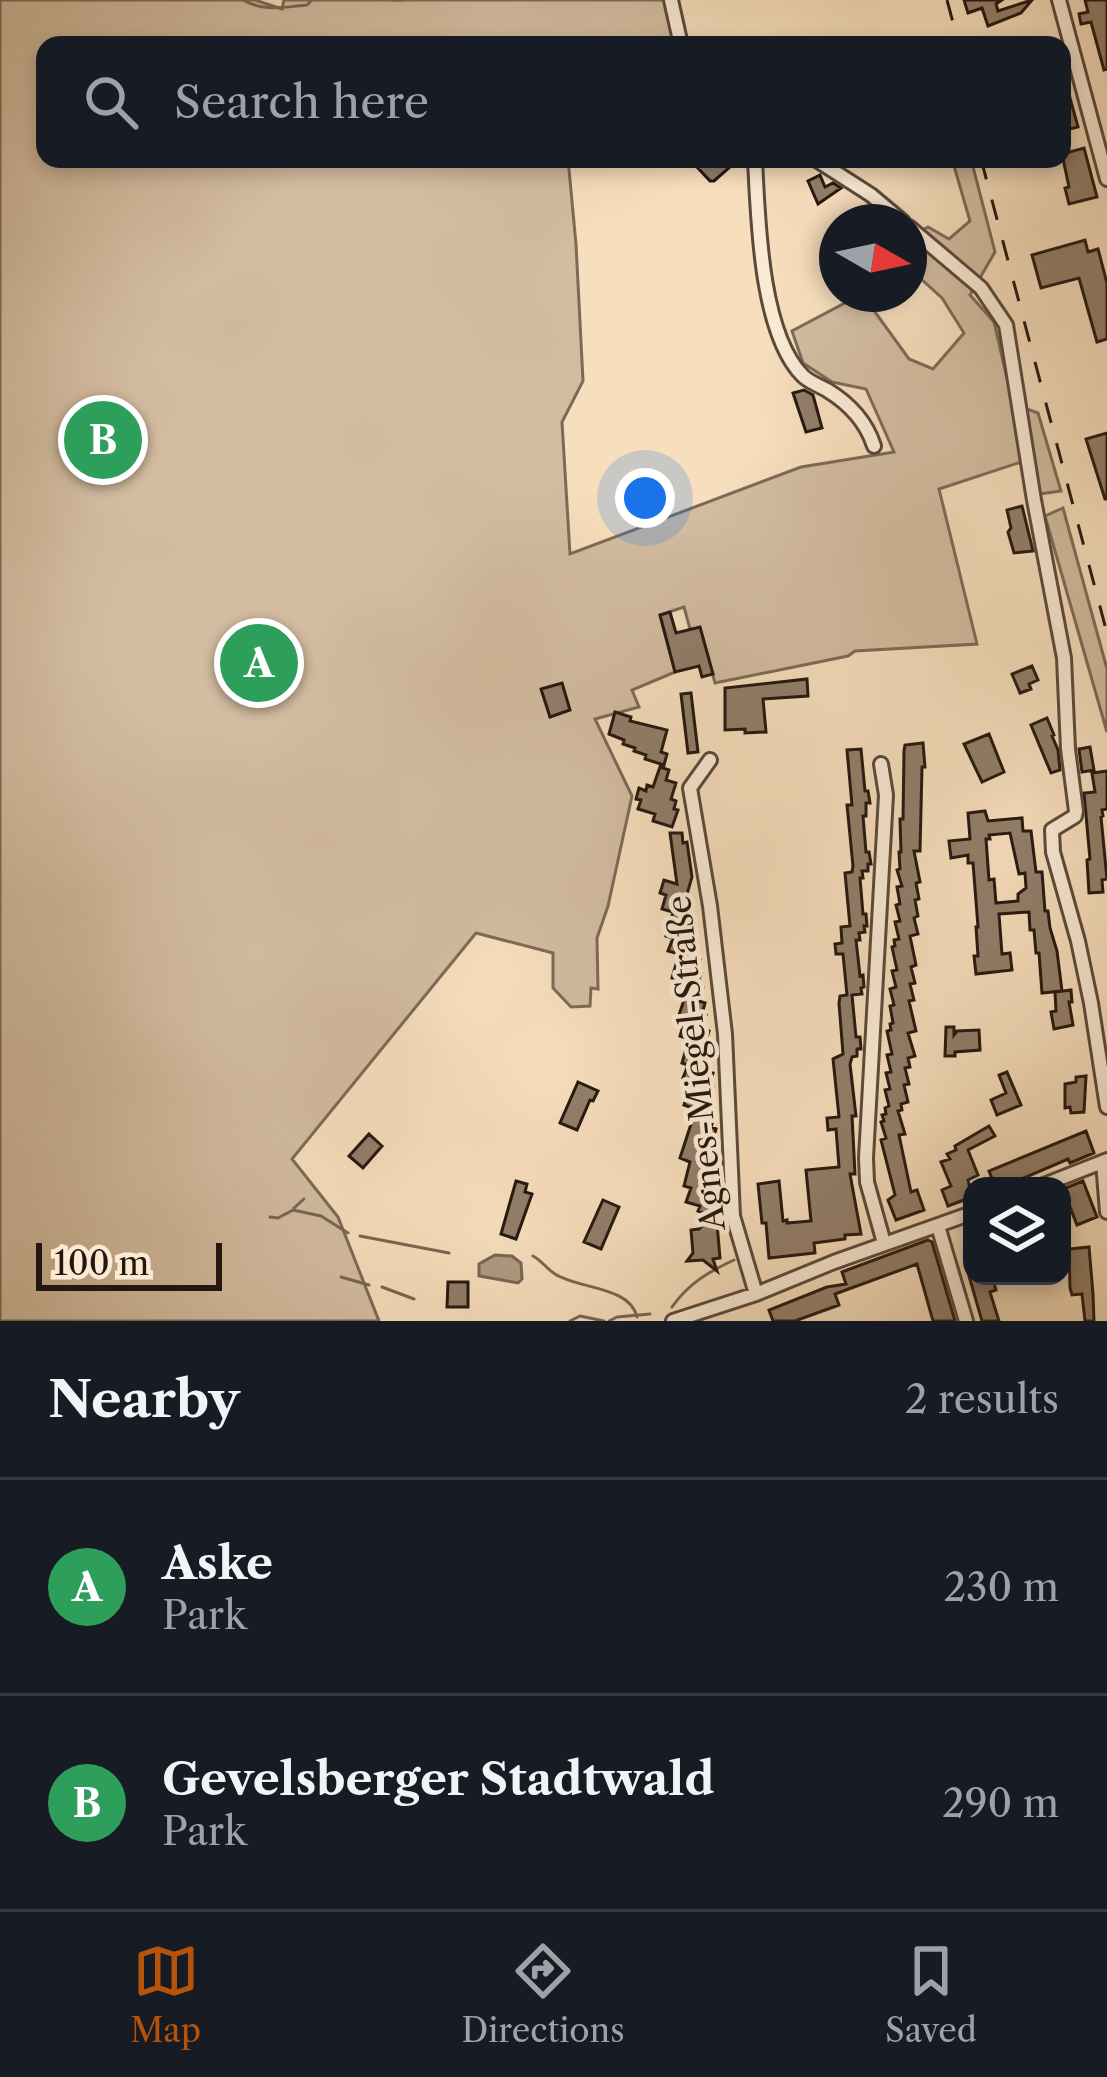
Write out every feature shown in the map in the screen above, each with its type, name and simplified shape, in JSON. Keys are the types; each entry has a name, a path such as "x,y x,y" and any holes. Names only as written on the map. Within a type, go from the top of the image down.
{"street":[{"path":"671,0 679,36"},
{"path":"1060,0 1069,36"},
{"path":"1071,42 1107,179"},
{"path":"755,168 766,293 783,344 803,376 843,400 868,426 874,446"},
{"path":"829,168 882,204"},
{"path":"927,242 981,288 1006,325 1064,658 1076,811 1052,830 1053,852 1078,941 1107,1107"},
{"name":"Agnes-Miegel-Straße","path":"710,760 690,788 725,1034 733,1216 756,1294"},
{"path":"881,764 886,795 866,1158 867,1182 884,1243"},
{"path":"1064,1177 1105,1161 1107,1212"},
{"path":"673,1321 963,1216"},
{"path":"938,1226 966,1321"}],"shaded area":[{"path":"0,0 255,0 282,9 284,0 668,0 675,36 36,36 36,168 569,168 583,381 562,422 570,554 801,467 894,452 866,389 832,382 803,363 792,331 828,312 875,312 909,359 933,369 964,333 942,298 927,284 927,228 949,239 970,221 955,168 973,168 995,252 970,295 994,322 1013,404 1038,413 1061,491 1039,494 1030,459 939,489 977,644 855,651 715,683 700,628 690,629 684,607 660,615 675,672 632,690 639,707 595,719 632,796 597,938 598,989 591,988 590,1006 571,1007 553,988 553,953 476,933 292,1159 338,1217 379,1321 0,1321"},
{"path":"1063,508 1107,669 1107,732 1045,516"},
{"path":"495,1255 512,1256 521,1263 518,1283 479,1276 479,1264"}],"building":[{"path":"964,0 1002,0 996,4 998,11 1032,0 1021,13 988,26 982,8 968,13"},
{"path":"1085,0 1107,0 1104,70 1091,22 1081,24 1079,14 1088,12"},
{"path":"1071,102 1078,127 1071,129"},
{"path":"1084,148 1097,197 1069,204 1065,168 1071,168 1071,152"},
{"path":"698,168 729,168 714,181"},
{"path":"820,175 825,187 833,183 841,188 818,204 808,181"},
{"path":"1085,240 1088,252 1098,249 1107,283 1107,339 1097,342 1079,278 1041,288 1032,255"},
{"path":"804,390 813,395 822,428 806,432 793,393"},
{"path":"1107,433 1107,499 1105,499 1086,439"},
{"path":"1022,506 1033,551 1014,553 1007,510"},
{"path":"670,612 676,633 700,627 713,674 702,677 699,666 675,672 660,615"},
{"path":"1032,666 1038,680 1020,693 1012,674"},
{"path":"807,679 808,696 763,699 766,732 725,730 725,688"},
{"path":"562,683 570,710 550,717 541,689"},
{"path":"691,693 698,752 688,753 681,694"},
{"path":"615,712 667,730 661,752 667,754 664,765 645,759 646,755 609,734"},
{"path":"1047,718 1060,770 1051,773 1031,725"},
{"path":"989,734 1004,772 982,782 964,744"},
{"path":"923,743 920,851 914,851 920,882 916,883 919,899 915,900 918,916 914,918 918,934 910,936 916,965 911,967 915,983 910,984 914,1000 909,1001 916,1031 908,1033 915,1056 908,1058 910,1067 905,1068 908,1102 898,1111 911,1192 917,1190 924,1210 896,1220 888,1200 895,1195 881,1122 889,1106 887,1055 892,1054 887,1031 893,1023 890,989 896,987 892,947 899,939 895,922 900,921 897,887 902,886 897,870 904,751 905,745"},
{"path":"1090,747 1094,770 1082,772 1079,749"},
{"path":"861,749 870,803 863,816 871,864 860,878 867,926 856,940 864,987 862,994 852,995 861,1049 850,1064 856,1116 852,1116 855,1174 850,1174 861,1234 814,1243 815,1253 769,1258 758,1184 779,1181 783,1221 811,1221 806,1170 839,1167 836,1129 828,1130 827,1118 839,1117 833,1059 843,1054 839,1003 840,996 847,995 843,954 836,954 835,944 842,943 841,927 850,926 845,873 852,872 853,866 847,750"},
{"path":"660,767 669,770 666,780 676,783 671,799 678,810 672,827 653,821 655,814 638,809 641,800 636,799 639,788 653,787"},
{"path":"1107,771 1107,809 1101,817 1107,879 1102,880 1103,892 1089,893 1084,793 1095,792 1092,773"},
{"path":"985,811 988,821 1022,818 1023,831 1031,831 1062,991 1042,993 1029,912 999,914 1002,954 1010,953 1012,970 976,974 973,863 968,863 968,855 951,858 949,841 970,839 968,813","holes":["1010,833 1019,874 1025,873 1026,888 1018,894 1018,901 996,903 994,879 989,880 989,835"]},
{"path":"670,833 682,833 683,843 687,842 692,877 685,901 691,903 687,916 694,918 690,928 695,930 691,943 697,945 693,958 700,960 697,986 703,988 699,1001 705,1003 702,1014 706,1015 702,1029 709,1031 706,1071 713,1073 709,1112 715,1114 711,1127 716,1129 709,1153 715,1155 711,1168 717,1170 709,1194 716,1196 710,1215 686,1202 690,1162 680,1158 692,1121 686,1120 690,1107 684,1105 692,1081 683,1078 689,1039 680,1036 684,1023 677,1021 685,997 674,994 678,980 672,978 679,954 668,951 673,938 666,936 673,912 662,909 666,895 660,893 664,880 677,884"},
{"path":"1071,990 1073,1025 1054,1029 1055,992"},
{"path":"946,1027 954,1027 954,1035 979,1030 980,1050 945,1056"},
{"path":"1007,1072 1021,1105 997,1115 991,1100 1006,1093 999,1075"},
{"path":"1086,1076 1084,1112 1071,1113 1070,1107 1065,1108 1065,1084"},
{"path":"578,1082 598,1091 577,1130 560,1123"},
{"path":"989,1126 995,1136 968,1150 978,1175 963,1177 963,1200 948,1206 942,1190 951,1186 941,1162 950,1159 947,1154"},
{"path":"1086,1131 1094,1153 1026,1177 991,1177 989,1171"},
{"path":"369,1134 382,1146 363,1168 349,1156"},
{"path":"516,1181 527,1184 525,1192 532,1194 516,1239 501,1234"},
{"path":"1083,1181 1097,1217 1077,1225 1071,1186"},
{"path":"603,1200 619,1207 601,1249 584,1242"},
{"path":"716,1212 720,1258 713,1259 717,1271 703,1260 687,1261 693,1253 691,1230 699,1229"},
{"path":"928,1240 955,1321 933,1321 917,1264 835,1294 839,1305 795,1321 773,1321 769,1310 846,1284 842,1272"},
{"path":"1089,1247 1094,1321 1085,1321 1082,1294 1072,1295 1071,1249"},
{"path":"448,1282 468,1282 468,1307 447,1307"},
{"path":"972,1285 995,1285 996,1290 990,1292 999,1321 982,1321"}],"waterway":[{"path":"243,0 274,8 307,5 312,0"},
{"path":"393,0 401,0"},
{"path":"294,1208 304,1199"},
{"path":"270,1217 293,1210 321,1216 348,1233"},
{"path":"360,1236 449,1253"},
{"path":"533,1256 565,1279 624,1299 637,1317"},
{"path":"672,1307 699,1279 734,1260"},
{"path":"341,1277 369,1285"},
{"path":"382,1287 414,1299"},
{"path":"609,1321 650,1314"},
{"path":"570,1321 580,1316 604,1321"}],"railway":[{"path":"947,0 957,36"},
{"path":"983,168 1107,633"}],"place":[{"name":"Gevelsberger Stadtwald","path":"103,440"},
{"name":"Aske","path":"259,663"}]}
